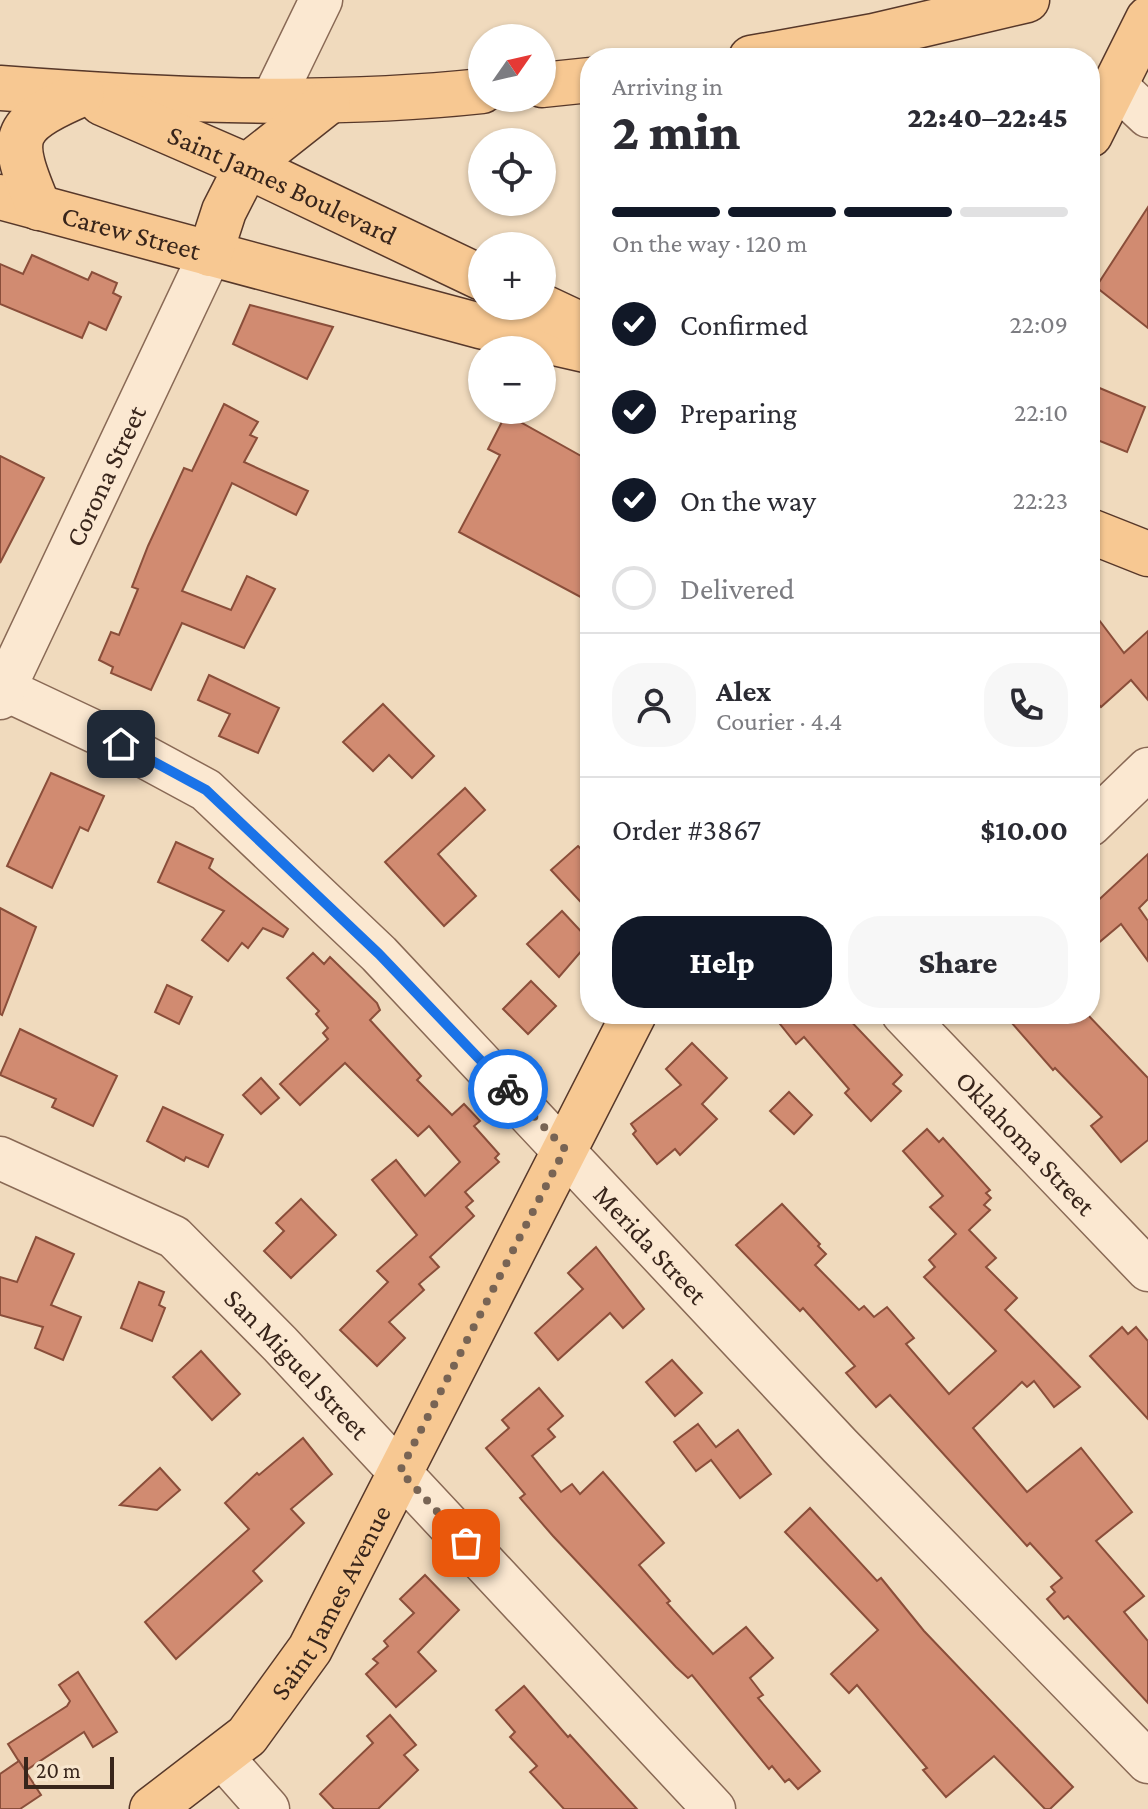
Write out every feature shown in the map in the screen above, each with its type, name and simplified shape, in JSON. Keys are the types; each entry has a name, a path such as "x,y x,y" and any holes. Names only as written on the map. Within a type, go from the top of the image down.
{"main road":[{"path":"807,48 874,36 1027,0"},
{"path":"1100,115 1148,19"},
{"path":"556,84 580,81"},
{"path":"0,88 82,94 328,102 468,92"},
{"path":"19,203 22,131 42,111 82,94"},
{"name":"Saint James Boulevard","path":"82,94 247,166 468,271"},
{"name":"Carew Street","path":"19,203 210,254 224,211 247,166 328,102"},
{"path":"210,254 480,326 580,349"},
{"path":"556,313 580,324"},
{"path":"1100,535 1148,554"},
{"name":"Saint James Avenue","path":"152,1809 223,1758 247,1736 310,1649 629,1024"}],"street":[{"path":"273,99 321,0"},
{"path":"1115,85 1148,116"},
{"name":"Corona Street","path":"2,694 210,254"},
{"name":"Merida Street","path":"2,694 121,744 206,790 379,954 840,1446 1148,1762"},
{"path":"1100,815 1148,769"},
{"name":"Oklahoma Street","path":"913,1024 1143,1256"},
{"name":"San Miguel Street","path":"0,1158 174,1237 400,1471 714,1809"},
{"path":"223,1758 233,1809"},
{"path":"223,1758 268,1809"}],"building":[{"path":"1148,207 1148,328 1100,290 1100,281"},
{"path":"32,255 88,280 92,272 117,283 113,293 121,297 106,330 89,322 82,338 0,304 0,264 23,274"},
{"path":"250,305 333,327 307,379 233,344"},
{"path":"1100,388 1145,407 1127,452 1100,441"},
{"path":"224,404 258,422 250,435 257,438 244,462 308,491 296,515 232,483 182,591 231,610 247,576 275,589 244,648 182,623 151,690 111,673 113,667 99,660 111,632 119,635 138,589 132,587 184,468 192,471"},
{"path":"501,424 524,424 580,455 580,597 459,532 500,455 488,449"},
{"path":"0,456 44,478 0,563"},
{"path":"1100,621 1124,653 1148,631 1148,700 1131,680 1101,707"},
{"path":"209,675 279,708 258,753 219,736 230,714 198,700"},
{"path":"383,704 434,756 412,778 389,755 373,771 343,742"},
{"path":"51,773 104,796 88,831 80,827 52,888 7,866"},
{"path":"465,788 485,810 438,854 476,896 444,926 385,862"},
{"path":"176,842 213,859 209,868 288,929 283,937 263,928 248,948 242,943 228,961 202,940 224,911 158,882"},
{"path":"578,846 580,848 580,901 551,870"},
{"path":"1148,854 1148,899 1139,908 1148,921 1148,961 1121,924 1100,942 1100,899"},
{"path":"0,908 36,927 2,1015 0,1014"},
{"path":"562,911 580,930 580,953 559,977 527,944"},
{"path":"313,953 324,964 330,957 377,1003 380,1010 370,1020 421,1076 417,1080 452,1115 464,1104 480,1121 474,1126 499,1154 495,1158 499,1162 465,1192 473,1201 466,1207 474,1216 430,1257 439,1267 419,1284 424,1290 389,1322 405,1338 377,1366 340,1330 388,1282 377,1271 417,1235 372,1180 396,1160 425,1196 460,1162 429,1126 418,1136 345,1063 300,1105 280,1084 328,1039 323,1033 328,1028 316,1014 319,1011 287,978"},
{"path":"531,981 556,1006 528,1034 503,1009"},
{"path":"167,985 192,997 179,1024 155,1012"},
{"path":"780,1024 854,1024 902,1075 893,1084 901,1091 871,1121 845,1093 849,1089 804,1037 796,1044"},
{"path":"1013,1024 1097,1024 1148,1078 1148,1140 1121,1162 1091,1126 1102,1117 1055,1068 1053,1070"},
{"path":"20,1029 117,1076 93,1126 52,1107 56,1099 0,1075"},
{"path":"692,1043 727,1078 702,1104 717,1119 680,1155 675,1149 657,1164 633,1134 636,1131 631,1124 681,1085 666,1069"},
{"path":"261,1078 279,1098 261,1114 243,1095"},
{"path":"789,1092 812,1115 794,1134 770,1111"},
{"path":"163,1107 223,1135 208,1167 186,1157 184,1161 147,1141"},
{"path":"927,1129 939,1142 943,1138 990,1190 986,1193 991,1198 984,1205 990,1210 969,1230 996,1258 986,1267 1017,1298 1005,1310 1080,1387 1054,1407 1034,1381 1027,1387 1022,1382 973,1428 1027,1492 1081,1448 1132,1512 1096,1541 1144,1596 1124,1612 1148,1641 1148,1703 1068,1616 1064,1619 1047,1599 1055,1592 1051,1587 1062,1578 1030,1543 1027,1546 890,1395 876,1407 846,1373 855,1366 803,1308 800,1311 736,1245 782,1204 826,1254 815,1265 859,1310 864,1306 874,1317 887,1307 914,1338 906,1344 949,1394 996,1351 924,1277 935,1267 929,1260 956,1234 930,1207 943,1196 903,1151"},
{"path":"301,1199 336,1235 291,1278 264,1251 284,1231 276,1223"},
{"path":"36,1237 74,1254 51,1305 81,1317 63,1360 35,1348 43,1327 0,1315 0,1277 17,1282"},
{"path":"596,1247 644,1309 623,1328 610,1313 558,1360 535,1333 583,1289 568,1273"},
{"path":"139,1282 164,1292 159,1305 165,1308 152,1341 121,1328"},
{"path":"1122,1327 1128,1334 1136,1327 1148,1341 1148,1419 1090,1356"},
{"path":"201,1351 240,1394 212,1420 173,1377"},
{"path":"672,1360 702,1393 675,1416 646,1382"},
{"path":"539,1388 563,1416 548,1429 555,1437 532,1456 561,1492 572,1484 580,1494 603,1472 664,1543 639,1565 670,1601 667,1603 713,1654 746,1627 773,1658 750,1678 763,1695 758,1698 820,1771 798,1789 789,1779 785,1782 772,1766 769,1769 692,1675 688,1678 676,1667 553,1536 520,1498 525,1494 486,1448 509,1428 502,1420"},
{"path":"698,1424 716,1447 738,1430 771,1474 740,1498 711,1460 696,1471 674,1442"},
{"path":"303,1438 332,1474 291,1509 304,1523 253,1571 262,1581 176,1659 145,1622 249,1529 225,1503 257,1473 259,1475"},
{"path":"160,1468 180,1490 157,1510 120,1505"},
{"path":"810,1508 877,1581 881,1578 924,1631 1073,1787 1050,1809 1045,1809 994,1756 946,1797 923,1770 927,1768 857,1685 849,1693 831,1674 878,1630 785,1532"},
{"path":"425,1575 459,1610 418,1652 436,1671 396,1707 366,1674 378,1663 373,1659 388,1646 384,1641 414,1613 400,1599"},
{"path":"78,1672 117,1732 93,1747 84,1732 25,1771 8,1744 67,1706 70,1701 59,1685"},
{"path":"524,1686 637,1809 564,1809 530,1772 537,1766 510,1737 515,1732 496,1710"},
{"path":"390,1715 416,1745 404,1755 418,1770 378,1809 334,1809 320,1794 373,1743 367,1736"},
{"path":"19,1761 41,1795 20,1809 0,1809 0,1774"}],"way so far":[{"path":"466,1543 400,1471 565,1149 508,1089"}],"route":[{"path":"121,744 206,790 379,954 508,1089"}]}
